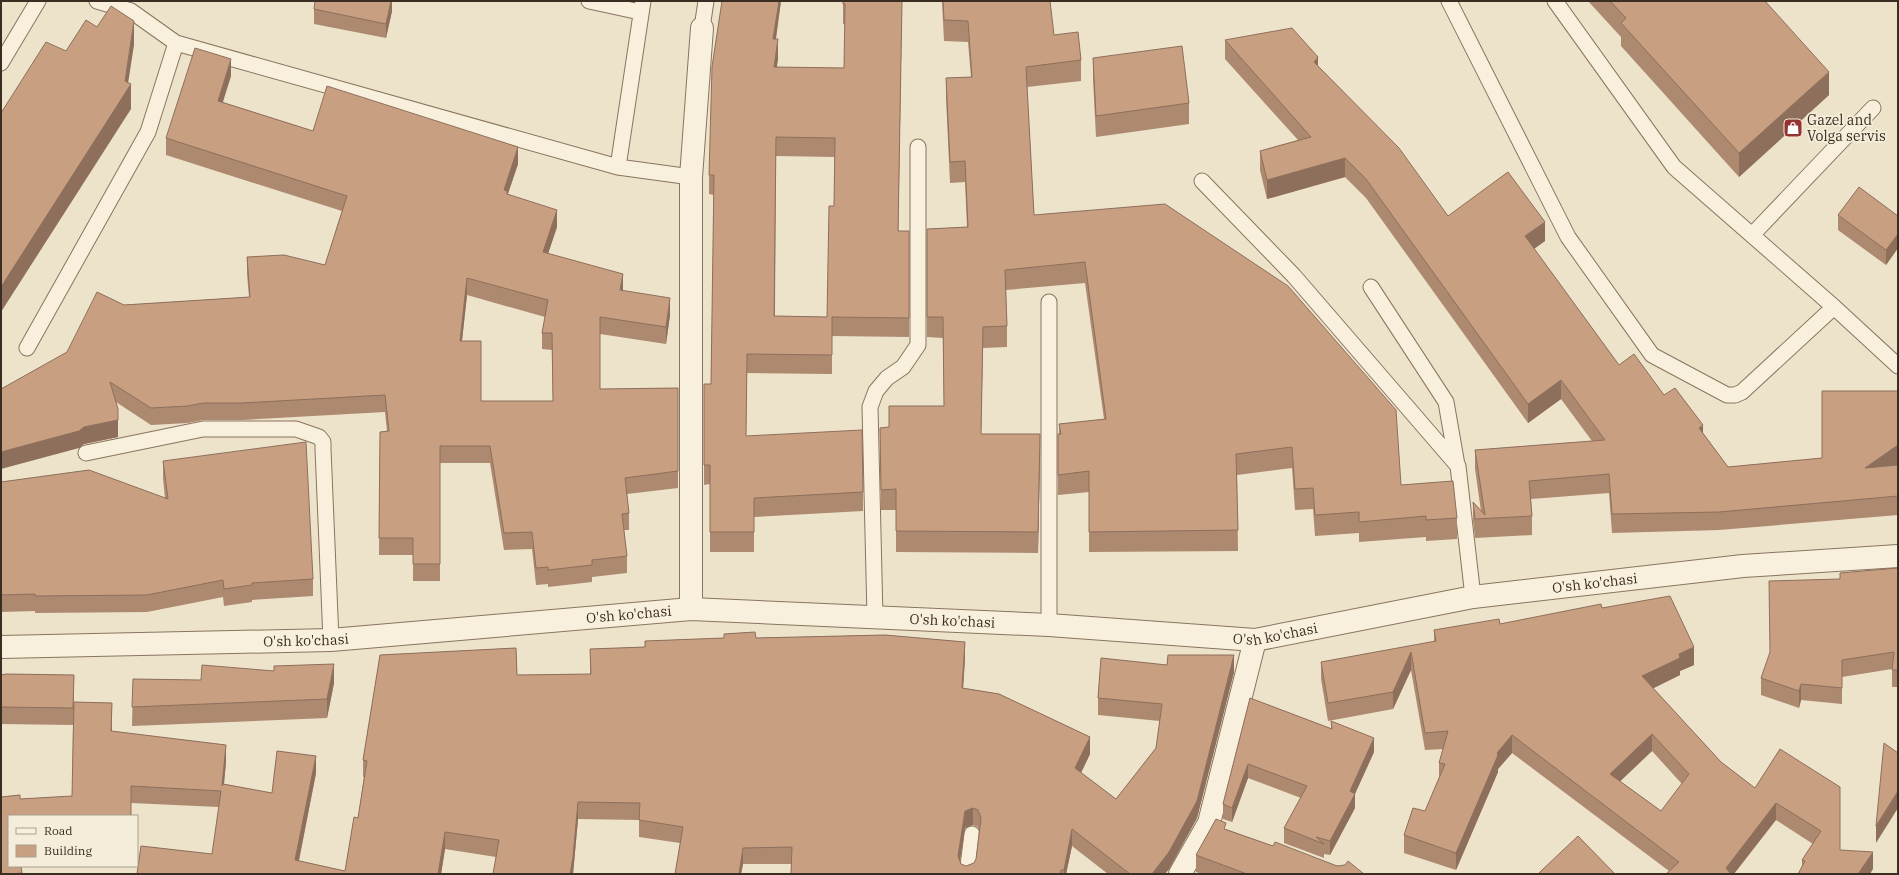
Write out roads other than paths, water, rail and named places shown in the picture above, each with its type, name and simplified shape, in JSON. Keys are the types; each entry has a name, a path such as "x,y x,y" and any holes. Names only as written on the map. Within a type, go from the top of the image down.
{"street":[{"path":"691,610 691,178 702,28"},
{"name":"O'sh ko'chasi","path":"1,647 331,640 691,610 1049,625 1255,640 1473,598 1743,566 1898,556"},
{"path":"1180,874 1216,826 1255,640"}],"lane":[{"path":"1,63 38,1"},
{"path":"97,1 135,6 176,43 618,167 691,178"},
{"path":"589,1 642,6 618,167"},
{"path":"702,28 706,1"},
{"path":"1449,1 1568,237 1652,355 1727,395 1735,396 1742,392 1834,307"},
{"path":"1555,1 1674,167 1834,307 1898,366"},
{"path":"27,348 148,132 176,43"},
{"path":"1752,235 1873,108"},
{"path":"875,617 870,407 876,391 887,378 903,367 918,345 918,147"},
{"path":"1202,181 1294,276 1458,466"},
{"path":"1371,287 1446,402 1458,466 1473,598"},
{"path":"1049,302 1049,625"},
{"path":"86,453 203,429 296,429 319,437 322,442 323,449 331,640"},
{"path":"967,874 972,834"}],"place":[{"name":"Gazel and Volga servis","path":"1793,128"}]}
